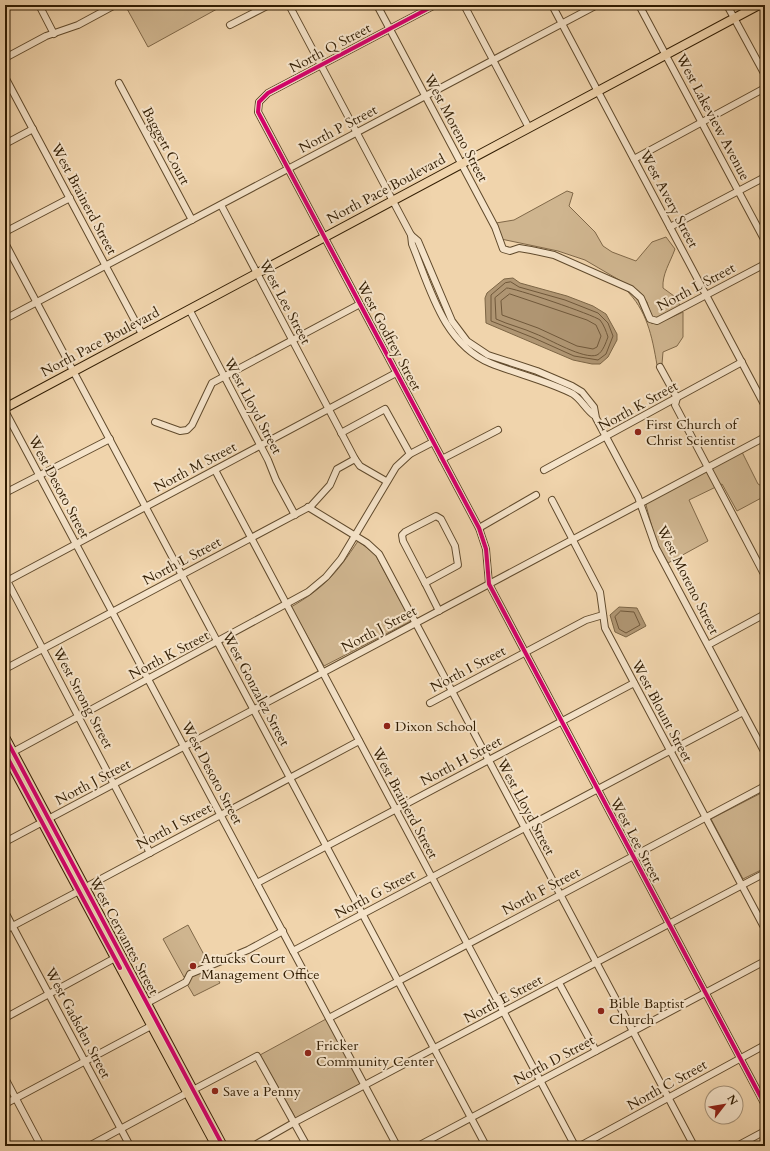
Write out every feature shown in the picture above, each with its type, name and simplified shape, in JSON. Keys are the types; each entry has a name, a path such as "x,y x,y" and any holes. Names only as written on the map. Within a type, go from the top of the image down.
{"main road":[{"name":"North Pace Boulevard","path":"5,409 392,200 598,92 759,5"},
{"name":"West Cervantes Street","path":"5,737 7,754 46,821 82,889 176,1057 190,1092 216,1146"},
{"name":"West Cervantes Street","path":"82,889 115,958 152,1026 223,1146"},
{"path":"123,972 131,980 142,1000 147,1003"},
{"path":"152,1026 157,1027 169,1050 176,1057"}],"street":[{"path":"39,5 54,34"},
{"path":"5,58 54,34 78,25 115,5"},
{"path":"230,25 269,5"},
{"path":"289,5 392,200"},
{"name":"West Moreno Street","path":"377,5 495,227 501,246 510,251 519,248"},
{"name":"North Q Street","path":"258,102 268,93 435,5"},
{"path":"464,5 529,128"},
{"name":"West Avery Street","path":"552,5 765,406"},
{"name":"North P Street","path":"5,320 597,5"},
{"name":"West Lakeview Avenue","path":"639,5 765,241"},
{"path":"728,5 765,74"},
{"name":"West Brainerd Street","path":"5,76 142,334"},
{"name":"Baggett Court","path":"119,83 192,220"},
{"path":"634,159 765,88"},
{"name":"West Godfrey Street","path":"258,102 260,116 479,528 486,549 489,584"},
{"path":"5,144 34,130"},
{"path":"670,227 765,176"},
{"path":"5,232 70,198"},
{"name":"West Moreno Street","path":"392,200 411,235 412,244 439,300 445,322 457,340 471,352 526,377 566,390 580,399 588,410 595,416 640,503 656,548 765,753"},
{"name":"West Lee Street","path":"221,205 355,459"},
{"name":"West Gonzalez Street","path":"5,243 486,1146"},
{"name":"North L Street","path":"519,248 554,256 631,289 641,298 652,321 660,320 765,264"},
{"path":"155,422 180,431 190,429 209,386 360,304"},
{"name":"West Lloyd Street","path":"189,309 295,515"},
{"name":"North K Street","path":"544,470 742,362"},
{"path":"660,367 677,398 675,405 765,576"},
{"name":"North M Street","path":"6,580 396,373"},
{"name":"West Desoto Street","path":"5,409 397,1146"},
{"path":"341,433 385,409 410,454"},
{"path":"442,460 498,430"},
{"name":"North J Street","path":"5,842 765,437"},
{"path":"5,493 110,439"},
{"name":"North K Street","path":"7,754 218,643 308,592 326,577 341,559 386,481 402,460 433,442"},
{"path":"355,459 360,466 386,481"},
{"name":"North L Street","path":"5,669 251,539 315,503 330,485 337,470 355,459"},
{"name":"West Brainerd Street","path":"215,470 575,1146"},
{"path":"479,528 536,495"},
{"name":"West Blount Street","path":"552,500 600,592 605,628 765,929"},
{"name":"West Lloyd Street","path":"308,507 371,546 379,554 451,692 694,1146"},
{"path":"425,583 458,565 455,546 440,519 436,516 405,532 402,536 403,541 439,610"},
{"name":"West Strong Street","path":"6,580 115,784 150,853"},
{"name":"West Lee Street","path":"489,584 765,1105"},
{"path":"708,645 765,614"},
{"name":"North I Street","path":"430,703 586,620 603,615"},
{"name":"North H Street","path":"257,883 634,683"},
{"name":"North G Street","path":"293,951 744,712"},
{"name":"North I Street","path":"5,930 359,741"},
{"name":"North F Street","path":"329,1018 765,786"},
{"name":"North E Street","path":"253,1146 294,1122 503,1013 765,873"},
{"name":"West Gadsden Street","path":"5,912 130,1146"},
{"path":"147,1003 186,982 190,974 217,964 283,931"},
{"path":"5,1018 115,958"},
{"name":"North D Street","path":"418,1146 704,992 765,961"},
{"path":"559,983 596,1051"},
{"path":"5,1104 152,1026"},
{"name":"North C Street","path":"580,1146 765,1045"},
{"path":"89,1146 257,1056 307,1146"},
{"path":"5,1078 41,1146"},
{"path":"737,1146 765,1131"}],"shaded area":[{"path":"129,5 215,5 217,9 148,47 126,7"},
{"path":"567,191 573,193 569,206 595,232 603,246 612,252 636,261 652,242 666,237 675,249 665,273 663,288 674,296 681,307 659,318 652,318 647,302 638,291 585,260 558,251 501,239 496,223 514,220"},
{"path":"625,289 635,296 644,315 651,323 657,324 683,312 683,337 677,346 663,352 662,364 657,365 647,324 639,306"},
{"path":"742,452 758,484 765,488 765,496 737,511 722,484 689,500 708,541 668,563 656,542 646,505 648,502"},
{"path":"358,541 375,554 411,621 324,666 291,607 329,579"},
{"path":"765,791 765,868 743,879 711,819"},
{"path":"188,925 209,964 190,972 184,977 163,939"},
{"path":"212,969 220,983 194,996 187,984 192,976"},
{"path":"326,1019 361,1084 296,1119 260,1055"}],"water":[{"path":"513,278 520,283 567,296 593,306 606,314 617,334 617,340 608,357 600,364 573,360 486,323 485,298 487,293 504,279"},
{"path":"619,607 637,608 646,626 626,637 615,632 610,615"}],"cycle path":[{"path":"435,5 268,93 259,102 258,112 479,528 486,549 489,584 765,1105"},
{"path":"5,737 223,1146"},
{"path":"5,753 120,968"}],"place":[{"name":"First Church of Christ Scientist","path":"638,432"},
{"name":"Dixon School","path":"387,726"},
{"name":"Attucks Court Management Office","path":"193,966"},
{"name":"Bible Baptist Church","path":"601,1011"},
{"name":"Fricker Community Center","path":"308,1053"},
{"name":"Save a Penny","path":"215,1091"}]}
